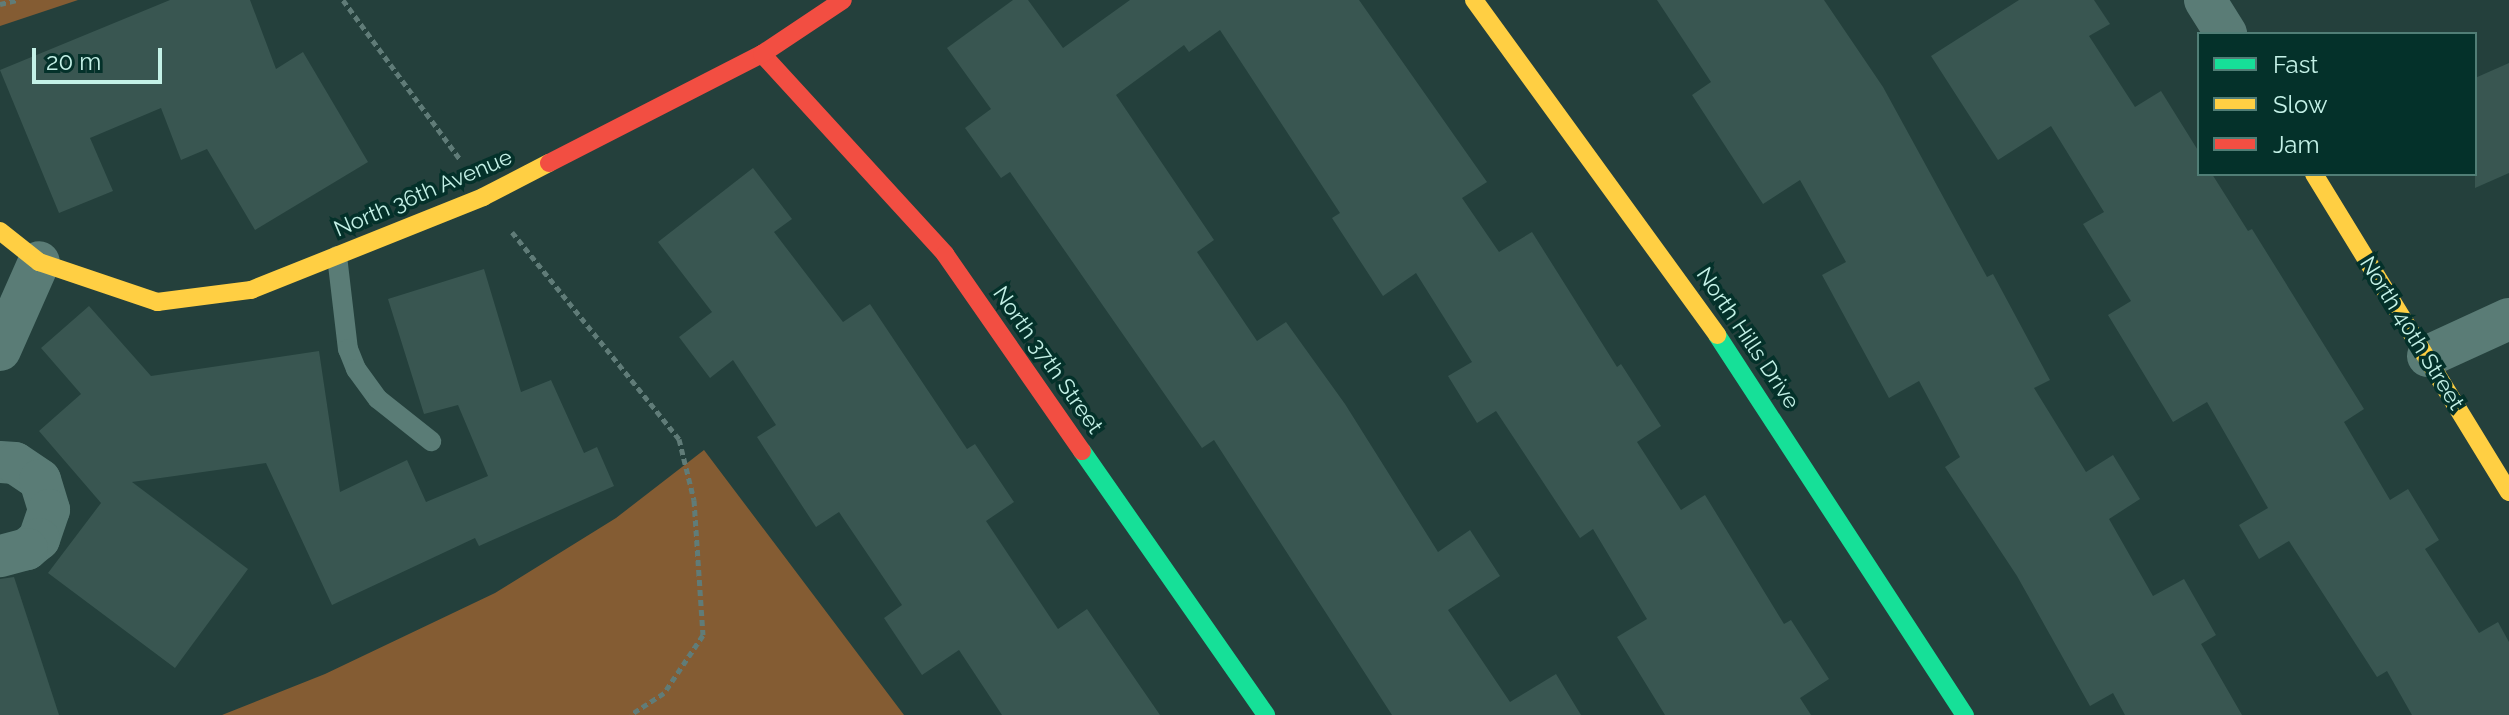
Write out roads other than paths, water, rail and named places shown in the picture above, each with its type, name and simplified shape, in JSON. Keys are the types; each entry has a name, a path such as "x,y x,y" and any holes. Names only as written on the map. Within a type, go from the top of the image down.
{"street":[{"name":"North 36th Avenue","path":"0,231 39,262 157,302 251,290 483,197 762,54 843,0"},
{"name":"North Hills Drive","path":"1474,0 1605,174 1740,368 1965,715"},
{"path":"2205,0 2225,32"},
{"name":"North 37th Street","path":"762,54 945,254 1266,715"},
{"name":"North 40th Street","path":"2315,176 2509,492"},
{"path":"0,350 39,262"},
{"path":"2428,356 2509,319"},
{"path":"0,462 28,469 40,480 49,510 39,539 27,549 0,556"}],"lane":[{"path":"337,256 348,349 356,369 378,399 431,441"}]}
